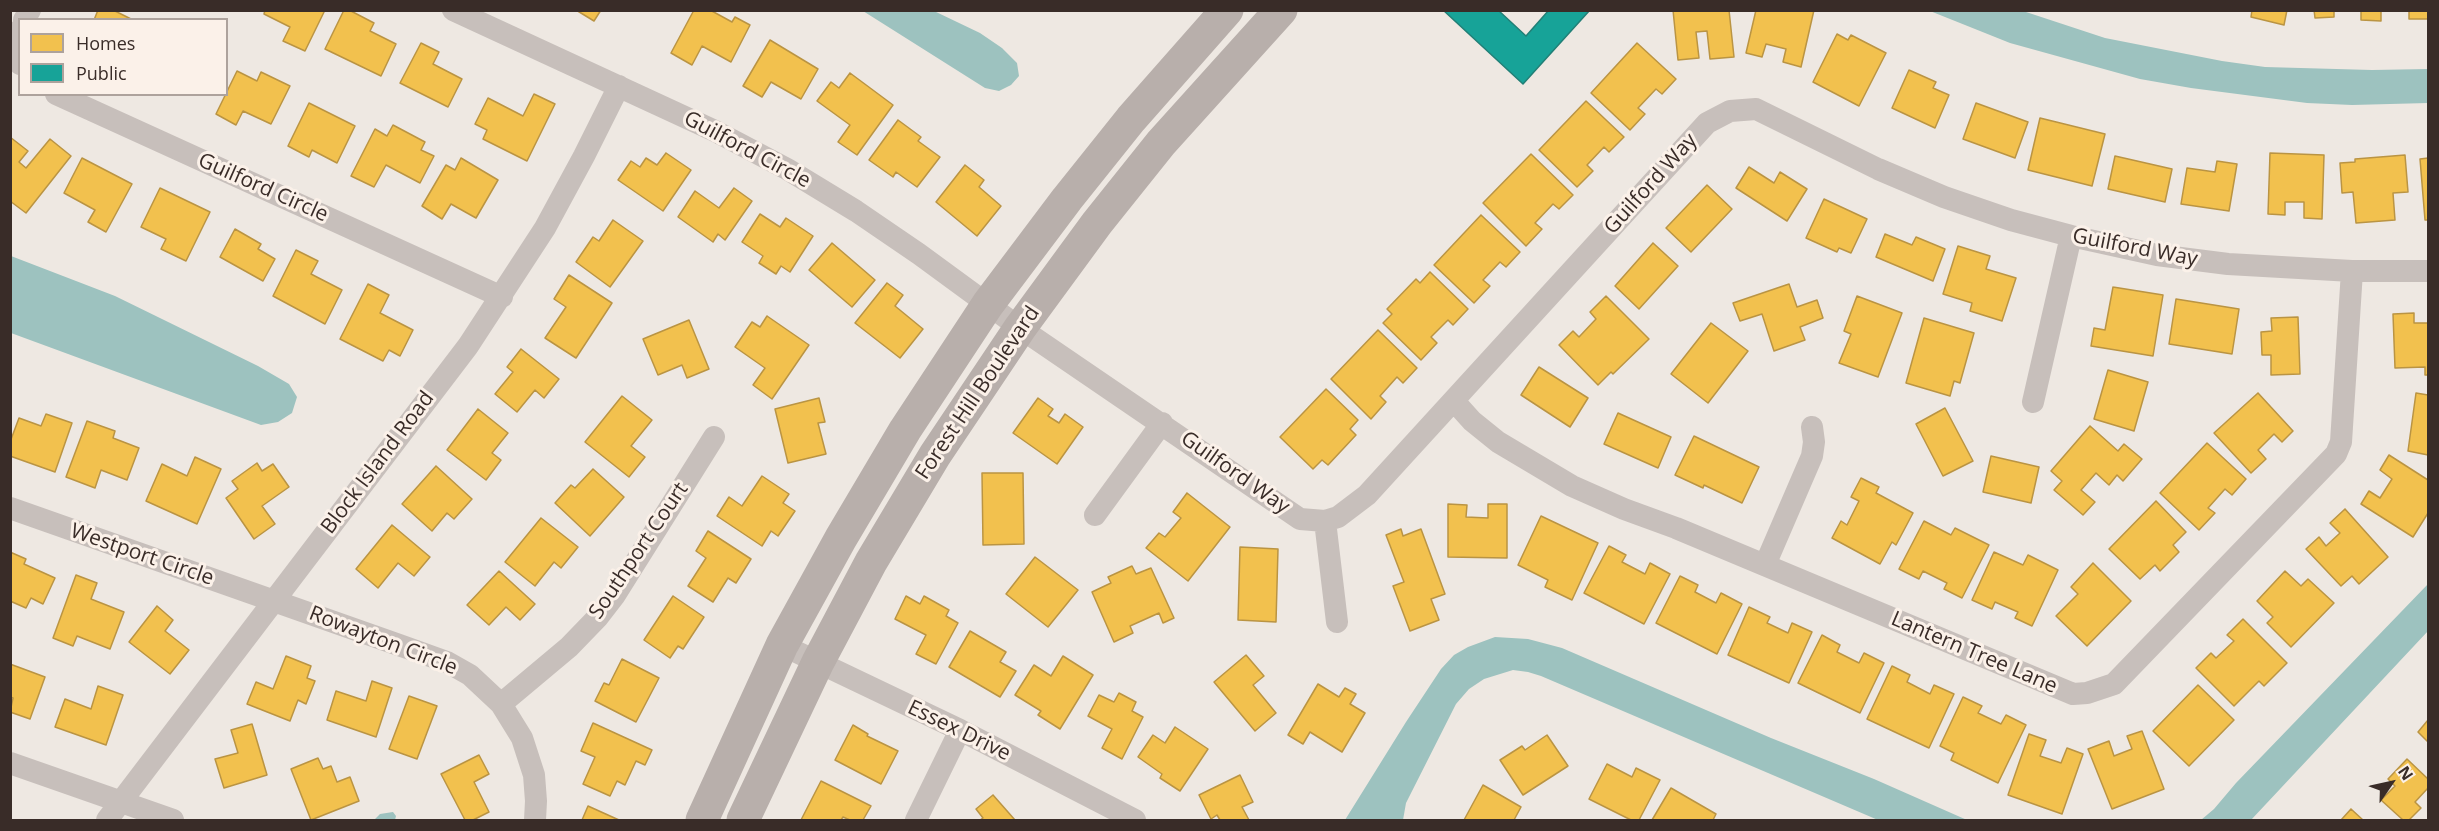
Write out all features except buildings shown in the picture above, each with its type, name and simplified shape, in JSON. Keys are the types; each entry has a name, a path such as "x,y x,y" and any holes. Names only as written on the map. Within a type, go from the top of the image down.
{"main road":[{"name":"Forest Hill Boulevard","path":"702,820 782,645 841,538 905,430 988,304 1067,199 1131,119 1227,10"},
{"name":"Forest Hill Boulevard","path":"743,820 818,662 871,562 935,455 1020,328 1097,223 1161,143 1281,10"}],"street":[{"name":"Guilford Circle","path":"453,10 715,131 787,169 883,230 1020,328"},
{"path":"18,40 16,49 18,56"},
{"name":"Block Island Road","path":"106,820 468,346 502,297 550,218 619,86"},
{"name":"Guilford Circle","path":"60,96 502,297"},
{"name":"Guilford Way","path":"1020,328 1300,519 1325,521 1338,518 1367,495 1707,123 1730,111 1756,109 1878,169 1944,197 2011,220 2071,236 2157,255 2228,264 2352,271 2428,271"},
{"path":"2033,402 2071,236"},
{"name":"Lantern Tree Lane","path":"1454,401 1472,421 1498,442 1572,486 2073,694 2087,693 2114,684 2336,454 2341,442 2352,271"},
{"path":"1095,515 1162,423"},
{"path":"1765,565 1812,456 1814,442 1812,427"},
{"name":"Southport Court","path":"501,704 569,647 598,617 615,595 714,437"},
{"name":"Westport Circle","path":"10,508 274,601"},
{"path":"1325,521 1337,622"},
{"name":"Rowayton Circle","path":"274,601 447,662 470,675 501,704 522,738 531,762 536,801 535,820"},
{"name":"Essex Drive","path":"782,645 960,730 1135,820"},
{"path":"916,820 960,730"},
{"path":"10,763 173,820"}],"water":[{"path":"863,11 934,11 980,33 1002,48 1017,63 1019,76 1011,85 999,91 985,88"},
{"path":"1930,11 2023,11 2105,38 2265,67 2428,69 2428,103 2352,105 2307,103 2140,79 2010,43"},
{"path":"11,256 115,296 258,366 289,384 297,397 292,413 278,422 261,425 11,333"},
{"path":"2428,584 2428,631 2251,820 2201,820 2214,809 2236,783"},
{"path":"1495,637 1528,639 1562,648 1967,820 1878,820 1541,676 1513,670 1484,679 1469,689 1456,704 1406,803 1403,820 1345,820 1441,669 1454,655"},
{"path":"393,812 396,816 395,820 374,820 380,814"}]}
